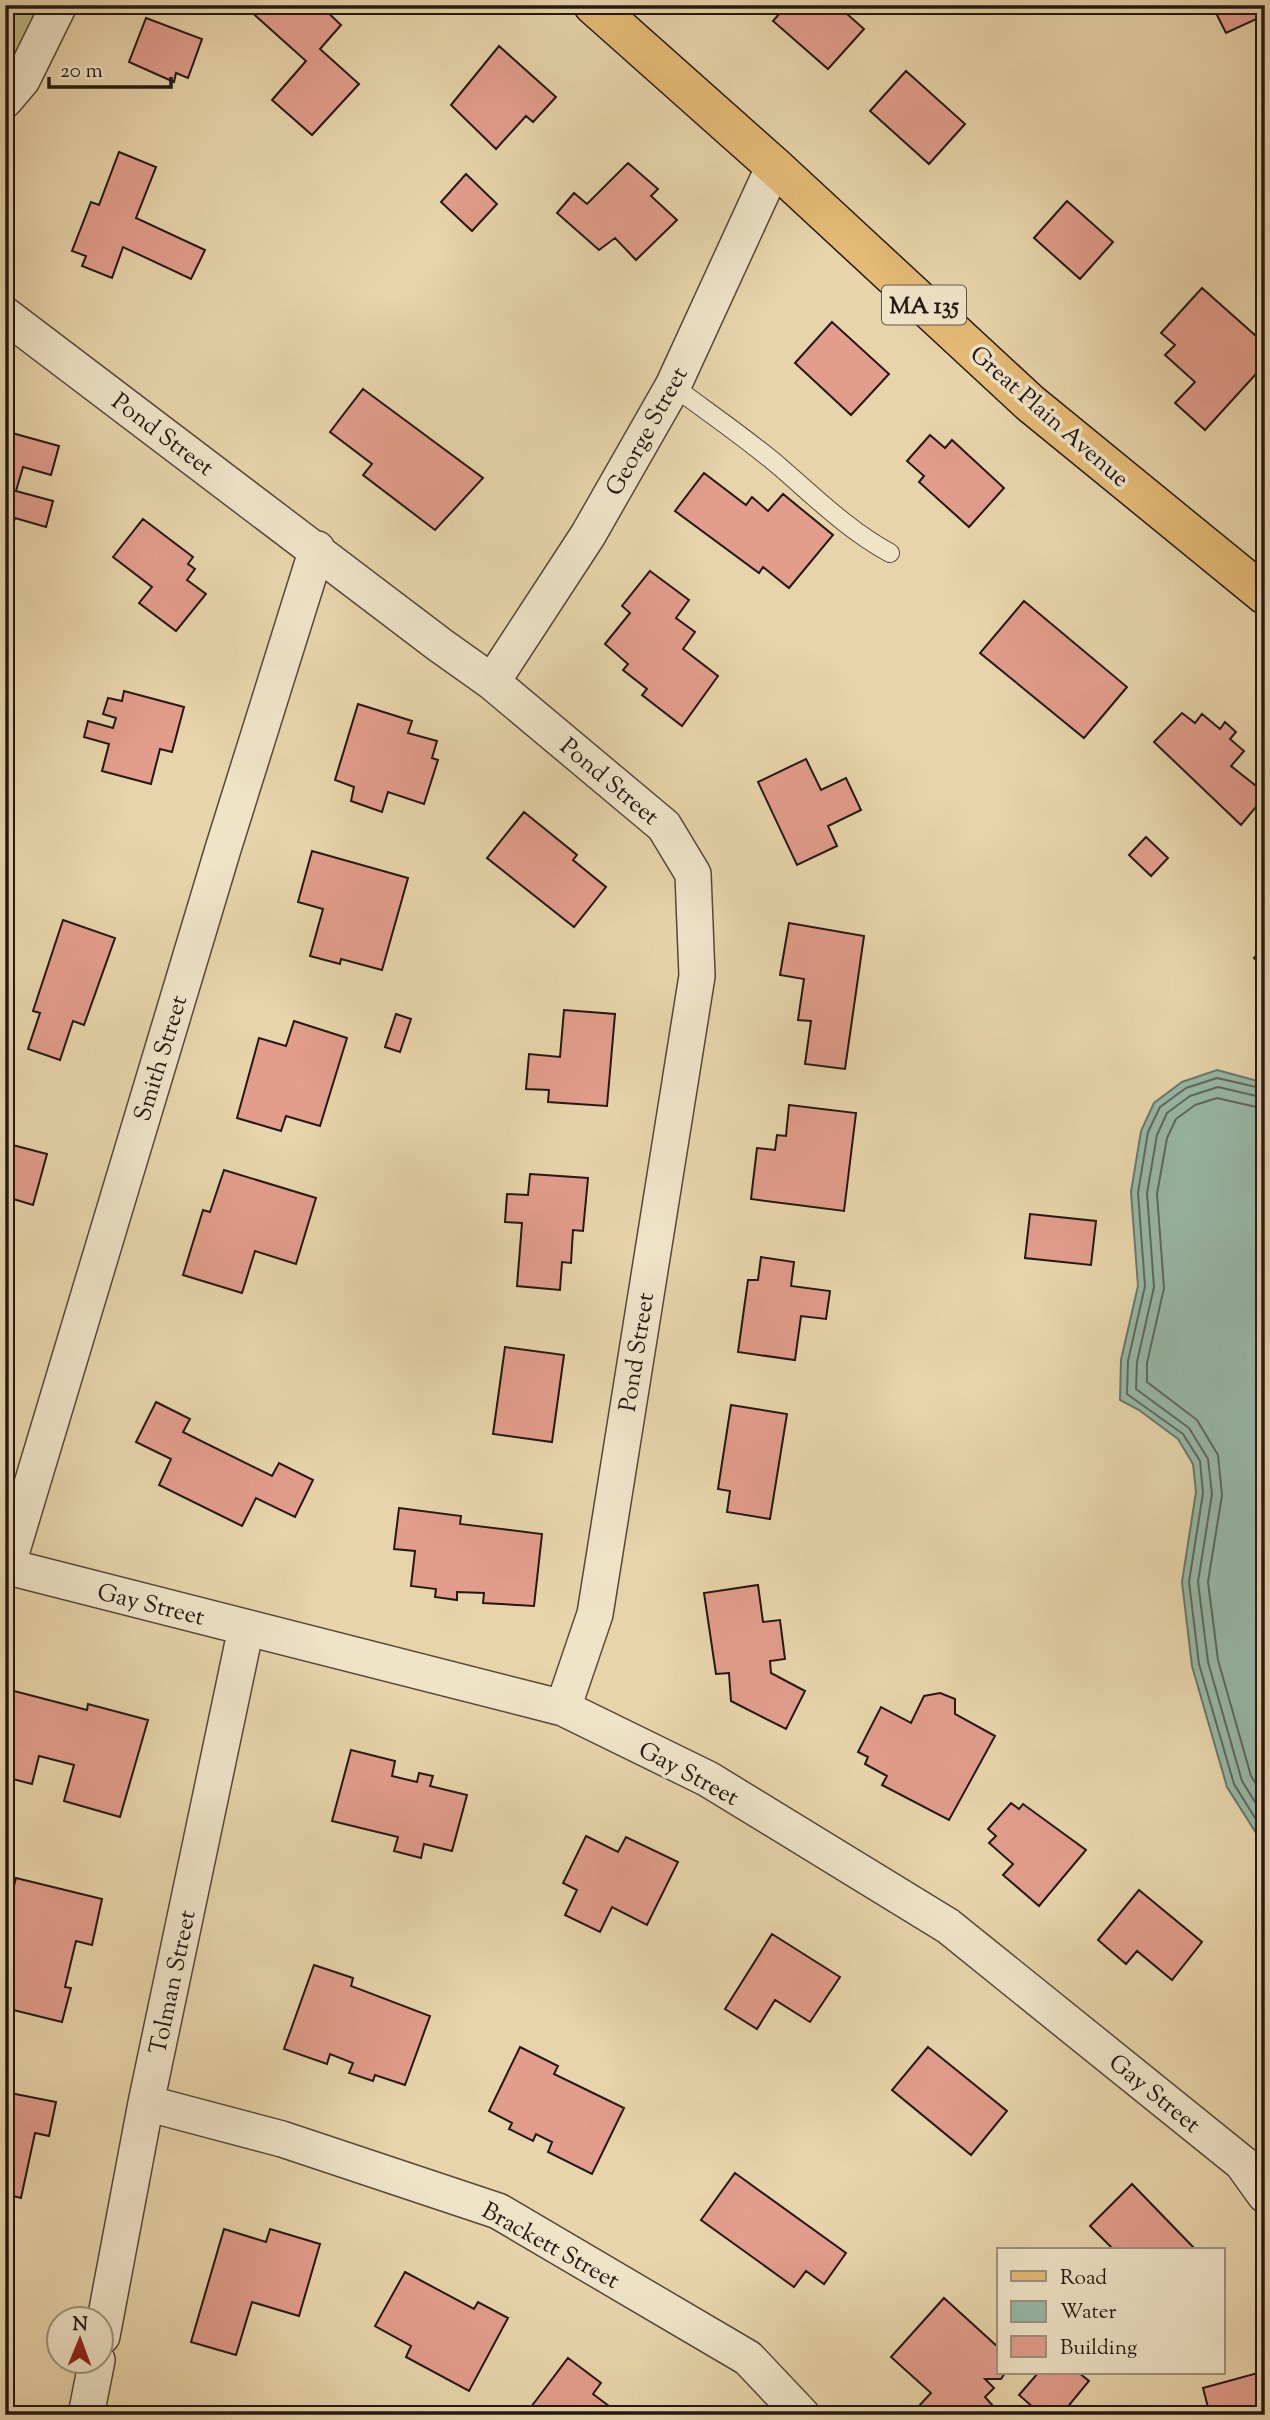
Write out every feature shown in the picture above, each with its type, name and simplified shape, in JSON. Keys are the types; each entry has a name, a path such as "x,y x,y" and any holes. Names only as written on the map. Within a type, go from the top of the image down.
{"main road":[{"name":"Great Plain Avenue","path":"593,5 774,166 1030,403 1265,595"}],"street":[{"path":"5,100 22,80 60,5"},
{"name":"George Street","path":"492,682 588,535 673,386 774,166"},
{"name":"Pond Street","path":"5,315 492,682 664,826 693,874 697,976 594,1614 563,1709"},
{"name":"Smith Street","path":"6,1567 219,862 317,550"},
{"name":"Gay Street","path":"6,1567 563,1709 708,1779 948,1926 1242,2163 1265,2194"},
{"name":"Tolman Street","path":"108,2304 146,2103 246,1628"},
{"name":"Brackett Street","path":"146,2103 282,2139 498,2211 748,2358 802,2415"},
{"path":"86,2415 94,2374"}],"lane":[{"path":"673,386 779,466 834,516 868,541 890,553"}],"shaded area":[{"path":"5,5 39,5 9,68 5,70"}],"water":[{"path":"1217,1070 1265,1083 1265,1847 1227,1787 1192,1666 1182,1582 1196,1492 1193,1464 1178,1439 1139,1410 1120,1400 1121,1360 1138,1286 1131,1192 1141,1131 1154,1103 1182,1082"}],"building":[{"path":"251,5 320,5 341,25 320,49 359,84 312,135 272,100 306,61 248,9"},
{"path":"787,5 837,5 864,29 828,69 773,21"},
{"path":"1212,5 1265,5 1265,15 1226,33"},
{"path":"146,18 202,39 188,78 176,73 174,82 129,62"},
{"path":"499,46 556,97 533,122 526,116 496,149 451,105"},
{"path":"906,71 965,124 929,164 870,111"},
{"path":"119,152 156,167 136,218 205,250 191,279 123,247 112,278 82,266 86,256 72,251 91,202 99,205"},
{"path":"628,163 658,189 651,196 677,220 636,260 615,238 599,250 557,213 574,193 587,204"},
{"path":"466,174 497,204 472,231 441,202"},
{"path":"1067,201 1113,242 1080,279 1034,238"},
{"path":"1202,288 1265,344 1265,364 1205,430 1175,403 1195,382 1165,355 1175,345 1161,333"},
{"path":"832,322 889,374 851,415 795,363"},
{"path":"363,389 483,478 435,530 363,475 372,464 330,432"},
{"path":"12,433 59,446 51,475 23,467 16,491 53,501 46,527 15,518 5,552 5,457"},
{"path":"930,435 945,448 952,440 1004,488 969,527 919,482 924,476 907,461"},
{"path":"704,473 746,505 752,497 768,511 783,494 833,535 789,588 763,567 759,573 675,511"},
{"path":"143,519 193,557 188,564 195,569 187,580 206,594 176,631 139,603 152,587 113,557"},
{"path":"650,571 689,600 676,618 695,632 683,649 718,676 682,726 642,695 647,689 623,670 628,664 605,644 630,613 622,606"},
{"path":"1024,601 1127,687 1084,738 980,653"},
{"path":"124,691 184,707 172,752 160,749 151,784 102,771 109,744 84,737 88,721 113,728 116,718 103,714 108,698 122,701"},
{"path":"358,704 412,721 408,733 437,741 432,758 438,760 424,804 388,792 382,812 351,801 354,787 335,780"},
{"path":"1182,713 1195,723 1202,714 1220,729 1225,722 1236,732 1230,739 1244,751 1231,766 1265,793 1241,825 1154,742"},
{"path":"806,759 821,790 846,778 861,810 828,826 837,846 797,865 758,782"},
{"path":"524,812 577,855 573,860 606,887 574,927 487,858"},
{"path":"1146,837 1168,858 1151,876 1129,855"},
{"path":"312,851 408,878 382,970 341,959 340,964 310,956 323,909 298,902"},
{"path":"63,920 115,938 84,1025 73,1021 60,1060 28,1049 40,1013 33,1011"},
{"path":"789,923 864,936 845,1069 805,1064 811,1021 798,1020 804,979 780,975"},
{"path":"1265,946 1265,968 1254,958"},
{"path":"564,1010 615,1014 607,1106 548,1102 549,1090 526,1089 529,1054 560,1057"},
{"path":"396,1014 411,1019 400,1052 385,1047"},
{"path":"294,1021 347,1038 320,1126 286,1116 281,1131 237,1118 259,1038 286,1046"},
{"path":"789,1105 856,1113 844,1211 751,1199 757,1148 775,1150 777,1135 786,1136"},
{"path":"5,1143 47,1154 33,1205 10,1198 5,1215"},
{"path":"224,1170 316,1198 296,1264 255,1251 242,1293 183,1275 203,1210 210,1212"},
{"path":"530,1174 588,1178 583,1231 573,1230 571,1263 562,1262 560,1290 517,1286 522,1223 505,1222 507,1194 528,1195"},
{"path":"1030,1214 1096,1221 1091,1265 1025,1258"},
{"path":"761,1257 794,1262 791,1286 830,1291 826,1319 801,1316 795,1360 738,1352 748,1280 758,1280"},
{"path":"505,1347 564,1355 552,1442 493,1434"},
{"path":"156,1402 190,1419 183,1432 272,1476 279,1463 313,1480 295,1517 256,1498 242,1526 159,1485 171,1459 136,1442"},
{"path":"731,1405 787,1414 770,1519 727,1512 730,1491 718,1489"},
{"path":"399,1508 461,1516 460,1524 542,1534 534,1606 483,1603 484,1593 457,1592 457,1600 435,1597 436,1589 411,1586 415,1551 394,1549"},
{"path":"758,1585 763,1622 780,1620 785,1659 770,1661 771,1673 805,1691 786,1729 731,1701 729,1673 716,1674 704,1593"},
{"path":"14,1691 87,1710 88,1704 148,1720 120,1817 64,1801 74,1765 39,1756 32,1784 5,1777 5,1725"},
{"path":"940,1693 955,1699 955,1714 995,1736 949,1820 882,1785 887,1776 865,1764 868,1757 858,1752 881,1707 911,1723 924,1696"},
{"path":"351,1750 395,1761 392,1776 417,1782 419,1773 433,1776 430,1786 467,1795 452,1851 424,1844 421,1858 394,1851 398,1837 332,1821"},
{"path":"1011,1803 1019,1809 1023,1804 1086,1850 1039,1906 1003,1875 1013,1864 989,1843 996,1836 988,1829"},
{"path":"586,1836 618,1852 626,1837 678,1862 647,1925 612,1907 600,1932 565,1915 577,1890 563,1883"},
{"path":"16,1878 102,1899 92,1945 76,1941 65,1987 71,1988 62,2022 5,2008 5,1964 14,1931 5,1929 5,1921"},
{"path":"1139,1890 1202,1942 1172,1980 1137,1951 1126,1964 1098,1940"},
{"path":"772,1934 840,1977 810,2022 775,2000 757,2029 725,2009"},
{"path":"314,1965 353,1978 351,1986 430,2016 405,2085 375,2075 373,2081 349,2073 353,2063 330,2054 327,2064 284,2049"},
{"path":"520,2047 558,2066 554,2074 624,2108 592,2174 548,2152 552,2142 536,2134 533,2141 509,2129 512,2123 489,2111"},
{"path":"928,2047 1007,2111 971,2155 892,2090"},
{"path":"5,2092 56,2102 49,2136 35,2133 21,2198 5,2194"},
{"path":"735,2173 846,2253 824,2284 806,2271 794,2287 701,2220"},
{"path":"1132,2184 1194,2248 1112,2248 1090,2226"},
{"path":"224,2229 266,2242 270,2229 320,2244 299,2316 252,2302 236,2355 191,2342"},
{"path":"405,2272 474,2309 478,2302 508,2318 469,2391 406,2357 411,2346 375,2326"},
{"path":"944,2298 997,2346 997,2374 1004,2374 1001,2379 985,2379 994,2388 985,2397 1001,2415 926,2415 918,2407 931,2393 891,2357"},
{"path":"568,2358 601,2383 593,2394 621,2415 525,2415"},
{"path":"1265,2371 1265,2415 1210,2415 1203,2388"},
{"path":"1037,2374 1080,2374 1089,2381 1061,2415 1042,2415 1019,2395"}]}
